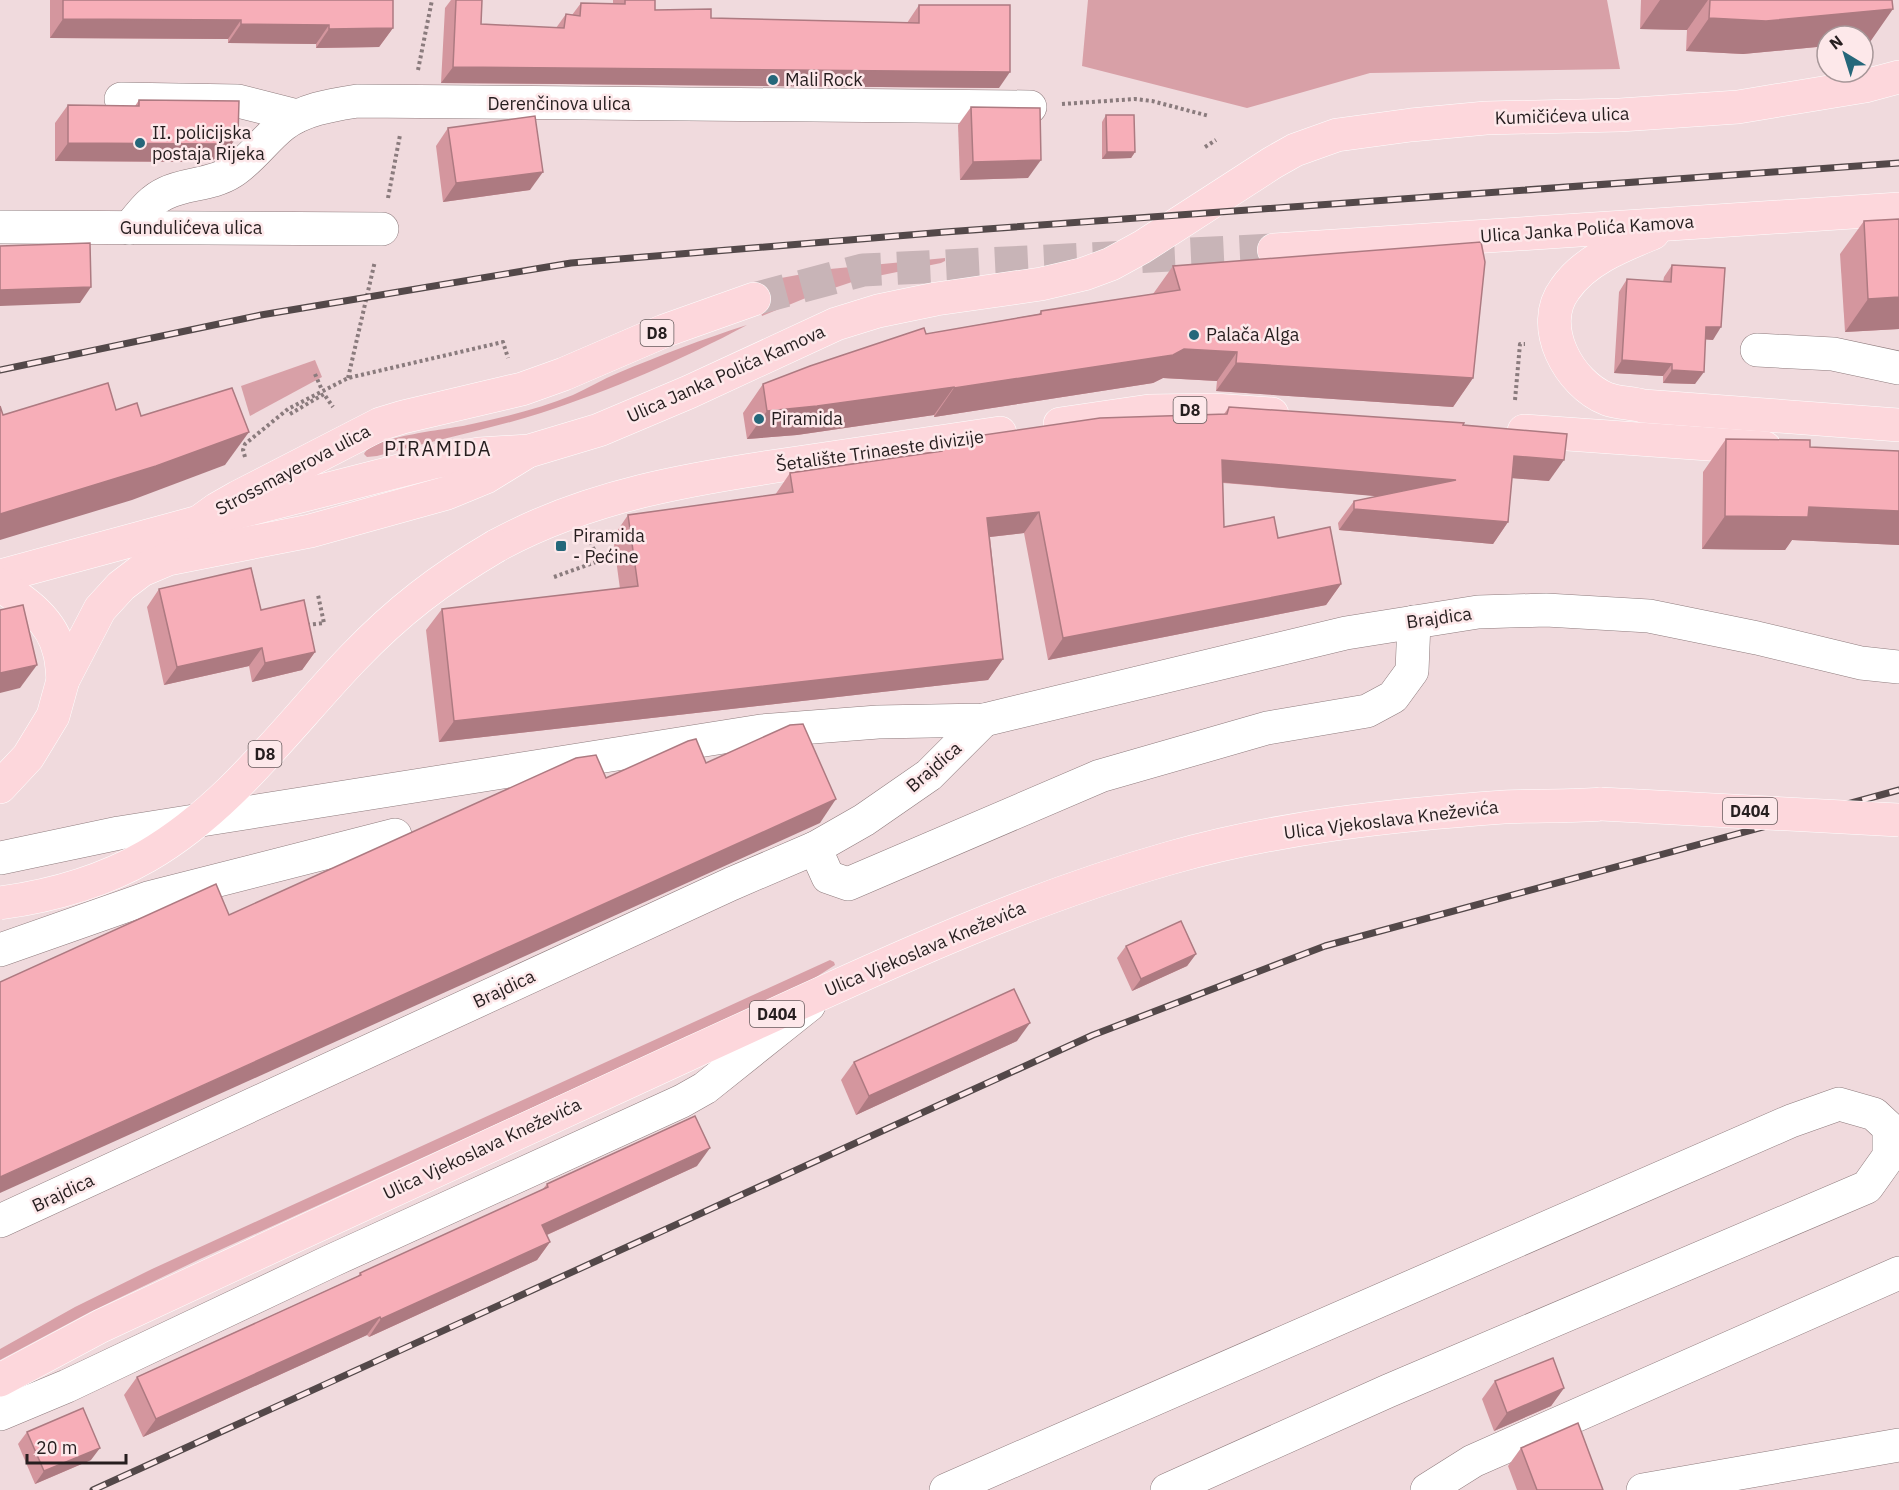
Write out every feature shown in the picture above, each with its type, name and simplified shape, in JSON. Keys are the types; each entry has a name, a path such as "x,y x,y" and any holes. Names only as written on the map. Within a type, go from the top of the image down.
{"main road":[{"name":"Kumičićeva ulica","path":"1236,185 1295,150 1337,135 1486,118 1630,114 1738,107 1865,86 1899,77"},
{"name":"Ulica Janka Polića Kamova","path":"199,522 434,462 479,454 529,451 599,430 689,392 836,324 878,311 936,299 1041,284 1084,274 1112,264 1142,247 1236,185"},
{"name":"Ulica Janka Polića Kamova","path":"1274,250 1899,209"},
{"path":"1677,224 1604,255 1584,269 1565,289 1558,302 1555,327 1564,359 1582,382 1607,398 1643,406 1899,425"},
{"name":"Strossmayerova ulica","path":"0,576 199,522 238,497 380,424 522,389 564,374 664,331 754,299"},
{"name":"Šetalište Trinaeste divizije","path":"0,903 53,893 112,874 147,856 189,827 224,798 353,658 424,592 496,546 560,515 600,501 693,480 1149,411 1214,410 1300,415"},
{"path":"1490,429 1795,450"},
{"path":"0,787 28,757 53,716 63,680 100,609 121,585 142,570 168,559 310,531 447,493 486,477 529,451"},
{"path":"0,585 31,606 48,627 59,650 63,680"},
{"name":"Ulica Vjekoslava Kneževića","path":"0,1380 100,1326 824,992 1005,914 1087,884 1173,857 1278,833 1377,818 1508,807 1601,804 1899,820"}],"street":[{"path":"121,99 238,101 297,116"},
{"name":"Derenčinova ulica","path":"129,228 146,207 165,193 216,179 232,172 284,124 297,116 326,105 357,101 1030,107"},
{"name":"Gundulićeva ulica","path":"0,227 382,229"},
{"path":"1757,350 1833,354 1899,368"},
{"name":"Brajdica","path":"0,858 119,833 761,731 878,722 984,720 1346,633 1478,612 1546,610 1649,616 1757,638 1861,663 1899,667"},
{"path":"815,848 828,877 848,884 1100,777 1267,728 1367,711 1393,697 1412,671 1414,622"},
{"name":"Brajdica","path":"0,1221 815,848 864,820 929,776 984,720"},
{"path":"0,950 147,898 395,835"},
{"path":"0,1414 68,1386 321,1265 682,1101 705,1088 824,992"},
{"path":"946,1490 1791,1121 1839,1104 1874,1114 1888,1128 1889,1156 1867,1187 1388,1391 1167,1490"},
{"path":"1428,1490 1473,1461 1899,1273"},
{"path":"1643,1490 1899,1445"}],"path":[{"path":"418,72 432,0"},
{"path":"1030,107 1135,99 1152,101 1209,116"},
{"path":"382,229 402,130"},
{"path":"1205,147 1216,140"},
{"path":"348,378 371,277"},
{"path":"248,464 243,450 244,444 288,410 348,378 503,342 509,359"},
{"path":"1515,400 1520,344"},
{"path":"315,374 322,390"},
{"path":"290,414 324,394 333,407"},
{"path":"554,577 599,561 591,543"},
{"path":"306,616 307,626 324,623 318,595"}],"shaded area":[{"path":"1088,0 1607,0 1620,69 1370,73 1247,108 1082,66"},
{"path":"945,258 945,261 941,263 858,280 762,316 754,283 830,269"},
{"path":"747,325 646,373 541,413 377,456 367,457 364,454 382,442 485,421 548,404 573,395 612,375"},
{"path":"315,360 322,377 250,416 241,386"},
{"path":"830,960 835,965 810,981 200,1259 90,1312 0,1360 0,1349 75,1307 152,1269"}],"building":[{"path":"63,0 393,0 393,28 329,29 329,25 241,24 241,20 63,19"},
{"path":"456,0 482,0 481,24 564,28 566,14 580,16 581,3 625,4 625,0 655,0 655,10 711,9 711,18 919,23 919,5 1010,5 1010,72 453,67"},
{"path":"1710,0 1892,0 1893,9 1766,21 1709,18"},
{"path":"139,100 239,101 238,135 221,144 68,143 68,105 139,106"},
{"path":"971,107 1040,108 1041,160 973,162"},
{"path":"1106,115 1134,115 1135,152 1107,152"},
{"path":"535,116 543,172 456,183 448,128"},
{"path":"1899,219 1899,297 1868,299 1864,221"},
{"path":"1481,242 1485,262 1473,378 1236,363 1237,352 1184,349 1173,355 954,388 767,411 763,384 810,366 924,328 926,334 1041,314 1041,311 1180,290 1173,266"},
{"path":"90,243 91,287 0,290 0,246"},
{"path":"1672,265 1725,268 1721,327 1706,327 1704,372 1672,370 1672,364 1622,360 1627,279 1671,282"},
{"path":"108,383 116,410 137,403 141,416 232,388 249,432 156,466 0,514 0,406 3,415"},
{"path":"1229,407 1464,423 1463,425 1567,434 1564,460 1514,456 1508,522 1354,509 1354,501 1456,480 1222,460 1224,527 1274,517 1278,538 1330,527 1341,584 1063,638 1039,512 987,518 1003,659 454,721 442,609 638,586 628,515 793,492 790,473 942,451 941,445 957,442 956,439 1100,418 1227,414"},
{"path":"1726,439 1810,440 1810,447 1899,451 1899,511 1809,507 1808,517 1725,516"},
{"path":"251,568 261,610 304,600 315,652 265,663 262,648 177,667 159,589"},
{"path":"23,605 37,665 0,673 0,610"},
{"path":"803,724 836,799 0,1177 0,982 216,884 229,915 576,758 596,755 606,778 688,741 696,739 706,763 790,725"},
{"path":"1181,921 1196,954 1141,979 1126,946"},
{"path":"1014,989 1030,1023 869,1096 854,1062"},
{"path":"695,1116 710,1148 542,1225 550,1242 156,1419 137,1377 361,1275 360,1273 548,1187 547,1184"},
{"path":"1553,1358 1564,1388 1507,1413 1495,1381"},
{"path":"83,1408 100,1448 44,1471 27,1432"},
{"path":"1578,1423 1603,1490 1537,1490 1521,1448"}],"tunnel":[{"path":"754,299 863,270 1274,250"}],"railway":[{"path":"0,370 261,315 571,263 945,232 1899,163"},
{"path":"93,1490 1093,1035 1325,946 1899,790"}],"place":[{"name":"Mali Rock","path":"773,80"},
{"name":"II. policijska postaja Rijeka","path":"140,143"},
{"name":"Palača Alga","path":"1194,335"},
{"name":"Piramida","path":"759,419"},
{"name":"Piramida - Pećine","path":"561,546"}],"district":[{"name":"PIRAMIDA","path":"438,449"}]}
